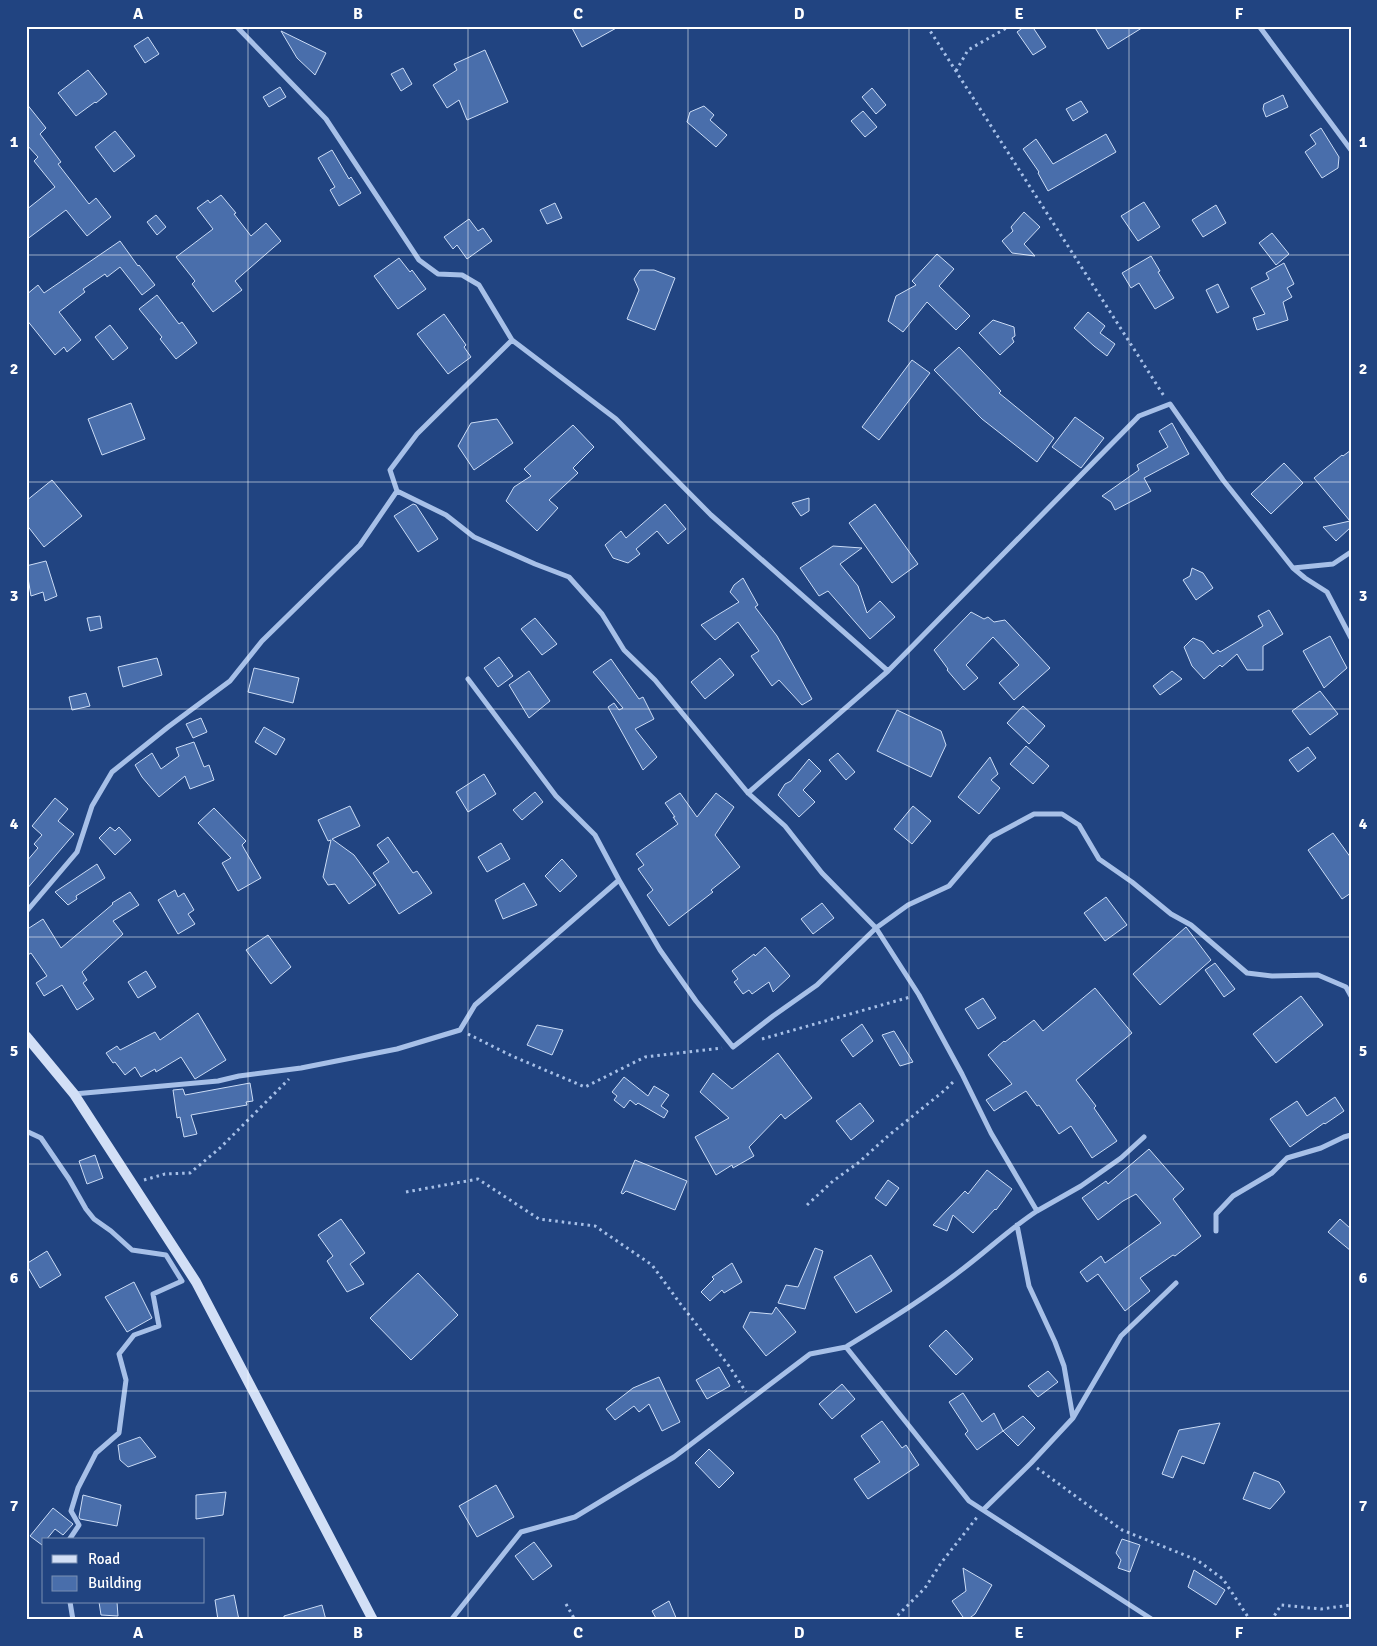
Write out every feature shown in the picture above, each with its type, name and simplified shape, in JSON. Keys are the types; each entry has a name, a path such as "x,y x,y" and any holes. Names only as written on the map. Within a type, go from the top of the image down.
{"main road":[{"path":"26,1036 74,1094 196,1282 374,1620"}],"street":[{"path":"236,26 326,119 418,260 438,274 462,275 479,285 512,340 616,419 711,515 888,671"},
{"path":"1259,26 1351,150"},
{"path":"512,340 417,434 390,470 397,491 446,515 474,536 535,564 569,576 602,614 624,650 655,680 748,792 785,826 822,873 876,928 919,995 962,1074 991,1133 1037,1211"},
{"path":"748,792 888,671 1139,416 1170,404 1223,480 1293,568 1327,592 1351,638"},
{"path":"26,912 77,852 92,806 112,772 230,681 262,641 360,545 397,491"},
{"path":"1293,568 1333,564 1351,552"},
{"path":"468,679 556,796 594,835 660,950 696,1001 733,1047 817,985 876,928 908,905 949,886 991,837 1034,814 1062,814 1079,825 1098,859 1132,882 1171,914 1191,925 1247,973 1272,976 1318,975 1346,987 1351,996"},
{"path":"74,1094 218,1081 239,1076 301,1068 397,1049 460,1030 475,1005 619,880"},
{"path":"26,1131 41,1138 69,1179 86,1209 94,1218 132,1250 166,1256 182,1281 153,1294 159,1326 134,1335 119,1354 126,1380 119,1433 96,1453 78,1488 71,1511 79,1525 70,1538"},
{"path":"1216,1231 1216,1214 1233,1196 1272,1173 1287,1158 1321,1148 1344,1136 1351,1135"},
{"path":"451,1620 521,1532 575,1517 674,1457 810,1354 846,1347 898,1315 950,1278 1017,1225 1037,1211 1081,1186 1121,1158 1144,1137"},
{"path":"1017,1225 1029,1286 1064,1366 1073,1418"},
{"path":"983,1510 1073,1418 1121,1336 1176,1283"},
{"path":"846,1347 969,1501 1153,1620"},
{"path":"70,1604 73,1620"}],"path":[{"path":"927,26 1170,404"},
{"path":"956,72 968,50 1010,26"},
{"path":"760,1039 919,995"},
{"path":"460,1030 512,1056 585,1088 645,1057 733,1047"},
{"path":"132,1183 165,1174 190,1173 220,1148 301,1068"},
{"path":"807,1205 832,1181 858,1163 962,1074"},
{"path":"406,1192 478,1179 539,1219 595,1226 652,1265 729,1366 750,1399"},
{"path":"1031,1463 1122,1530 1197,1560 1223,1579 1250,1620"},
{"path":"893,1620 924,1588 983,1510"},
{"path":"566,1604 575,1620"},
{"path":"1270,1620 1281,1605 1321,1609 1351,1605"}],"building":[{"path":"571,26 620,26 582,47"},
{"path":"1025,26 1032,26 1046,47 1033,55 1017,32"},
{"path":"1094,26 1145,26 1108,49"},
{"path":"281,31 326,53 315,75 297,58"},
{"path":"148,37 159,54 145,63 134,46"},
{"path":"485,50 508,102 467,120 459,100 447,108 433,85 457,70 454,64"},
{"path":"403,68 412,84 401,91 391,74"},
{"path":"88,70 107,94 76,116 58,93"},
{"path":"280,87 286,97 269,107 263,97"},
{"path":"872,88 886,105 876,114 862,97"},
{"path":"1283,95 1288,107 1266,117 1263,109 1264,104"},
{"path":"1081,101 1088,112 1073,121 1066,109"},
{"path":"26,103 46,128 40,134 61,162 58,164 89,204 96,198 111,217 87,236 66,210 26,240 26,210 55,187 34,161 38,157 26,144"},
{"path":"704,106 714,115 710,120 727,135 716,147 687,122 690,112"},
{"path":"863,111 877,127 865,137 851,121"},
{"path":"1321,128 1339,157 1338,168 1322,178 1305,152 1316,144 1310,135"},
{"path":"115,131 135,156 114,172 95,147"},
{"path":"1106,134 1116,152 1048,191 1039,172 1023,149 1036,139 1053,164"},
{"path":"332,150 349,179 351,177 361,193 339,206 330,190 335,187 318,158"},
{"path":"221,195 251,236 266,223 281,241 235,281 242,290 213,312 192,284 195,281 176,257 213,229 197,208 208,200 210,203"},
{"path":"1144,202 1160,227 1138,241 1121,216"},
{"path":"555,203 562,218 547,224 540,210"},
{"path":"1216,205 1226,223 1203,237 1192,220"},
{"path":"1024,212 1040,227 1024,244 1035,256 1012,253 1002,241 1013,231 1011,227"},
{"path":"156,215 166,227 157,235 147,222"},
{"path":"469,219 478,231 483,228 492,241 467,259 457,245 453,249 444,237"},
{"path":"1272,233 1289,254 1276,265 1259,243"},
{"path":"120,241 155,285 142,295 120,267 107,277 105,274 83,289 85,292 59,312 81,340 67,352 64,347 55,355 26,319 26,295 38,285 44,293"},
{"path":"937,254 954,269 939,286 970,316 956,330 927,302 903,332 888,321 896,296 916,285 912,281"},
{"path":"1151,256 1160,271 1158,272 1174,298 1155,309 1139,283 1131,288 1122,273"},
{"path":"399,258 410,272 412,270 426,289 398,309 374,276"},
{"path":"1284,263 1294,284 1287,288 1292,297 1283,302 1288,320 1257,330 1253,318 1265,314 1251,288 1269,279 1266,273"},
{"path":"640,270 654,270 675,278 655,330 627,319 639,290 634,279"},
{"path":"1218,284 1229,307 1217,313 1206,290"},
{"path":"157,295 179,324 182,322 197,343 176,359 160,339 162,337 139,309"},
{"path":"1088,312 1105,326 1100,333 1115,344 1107,356 1074,328"},
{"path":"444,314 466,345 464,347 471,357 448,374 417,334"},
{"path":"993,320 1014,327 1015,336 1012,338 1014,342 1000,355 979,333"},
{"path":"110,325 128,348 113,360 95,337"},
{"path":"959,347 1001,391 999,393 1054,438 1037,462 982,419 934,370"},
{"path":"912,360 930,373 879,440 862,427"},
{"path":"131,403 145,439 102,455 88,419"},
{"path":"1075,417 1104,438 1081,468 1052,447"},
{"path":"497,419 513,443 474,470 458,446 471,423"},
{"path":"1172,423 1189,454 1144,478 1151,491 1115,510 1111,502 1102,496 1139,470 1137,465 1168,447 1159,431"},
{"path":"573,425 594,447 573,468 578,473 549,500 558,508 537,531 506,501 514,487 531,476 524,469"},
{"path":"1351,450 1351,527 1336,541 1323,527 1350,521 1314,478"},
{"path":"1284,463 1303,483 1271,514 1251,494"},
{"path":"52,480 82,516 44,547 26,524 26,501"},
{"path":"809,498 809,511 801,516 792,503"},
{"path":"413,504 416,505 438,539 418,552 394,516"},
{"path":"665,504 686,529 668,544 657,531 636,549 640,554 628,563 613,558 605,545 621,531 626,538"},
{"path":"875,504 918,564 892,583 849,523"},
{"path":"833,546 862,548 840,564 858,586 867,613 880,601 895,617 870,639 828,591 819,596 800,568"},
{"path":"46,561 57,596 45,601 43,592 31,596 26,566"},
{"path":"1192,568 1203,573 1213,588 1196,600 1183,580 1190,576"},
{"path":"743,578 758,605 755,607 777,636 812,699 802,705 779,680 772,686 751,656 759,651 738,622 715,640 701,625 739,602 730,592 734,585"},
{"path":"1269,610 1283,634 1263,646 1263,670 1247,670 1237,654 1204,679 1192,666 1184,647 1193,638 1203,642 1213,654 1218,650 1220,652 1263,626 1258,616"},
{"path":"971,612 984,619 988,617 994,622 1005,620 1050,668 1014,700 999,683 1019,665 993,637 966,665 978,678 964,690 947,670 934,650"},
{"path":"100,616 102,628 90,631 87,618"},
{"path":"535,618 557,644 542,655 521,629"},
{"path":"1330,636 1347,668 1324,688 1303,651"},
{"path":"499,657 513,676 498,687 484,668"},
{"path":"157,658 162,675 123,687 118,667"},
{"path":"720,658 734,675 705,699 691,682"},
{"path":"611,659 639,699 643,697 654,719 635,729 657,757 643,770 608,707 614,703 619,710 623,708 593,672"},
{"path":"254,668 299,678 293,703 248,692"},
{"path":"529,671 550,701 529,718 509,685"},
{"path":"1172,671 1182,679 1160,695 1153,686"},
{"path":"1320,691 1338,714 1310,735 1292,711"},
{"path":"86,693 90,706 72,710 69,697"},
{"path":"1023,706 1045,726 1029,744 1007,723"},
{"path":"897,710 941,731 946,745 931,777 877,751"},
{"path":"201,718 207,732 193,738 186,724"},
{"path":"264,727 285,739 276,755 255,742"},
{"path":"194,742 204,767 209,765 214,780 190,789 185,776 159,797 142,777 135,765 152,753 161,769 179,756 176,748"},
{"path":"1026,746 1049,766 1033,784 1010,764"},
{"path":"1308,747 1316,758 1298,772 1289,760"},
{"path":"838,753 855,772 846,780 829,760"},
{"path":"990,757 998,774 991,780 1000,788 979,814 958,797"},
{"path":"809,759 821,771 803,790 815,802 799,817 778,795 785,784 791,781"},
{"path":"484,774 496,794 468,812 456,792"},
{"path":"535,792 543,802 522,820 513,810"},
{"path":"680,793 697,817 716,793 734,807 715,835 740,867 711,890 713,892 669,926 647,895 653,890 638,869 644,865 636,854 678,824 665,803"},
{"path":"55,798 68,809 58,821 74,834 26,890 26,862 38,848 34,844 42,835 32,826"},
{"path":"350,806 360,826 332,839 354,855 376,885 349,904 335,884 328,885 323,877 331,840 328,841 318,820"},
{"path":"913,806 931,821 912,844 894,829"},
{"path":"214,808 246,841 242,845 261,878 238,891 222,863 231,858 198,823"},
{"path":"110,827 115,831 119,827 131,840 115,855 99,838"},
{"path":"1333,833 1351,858 1351,893 1342,899 1308,850"},
{"path":"388,837 413,873 417,871 432,893 399,914 373,873 389,862 377,845"},
{"path":"501,843 510,859 487,872 478,857"},
{"path":"562,859 577,876 560,892 545,876"},
{"path":"97,864 105,878 76,896 77,899 68,905 55,892"},
{"path":"524,883 537,905 503,919 495,900"},
{"path":"175,890 178,897 184,893 194,910 188,914 195,924 178,934 158,900"},
{"path":"130,892 139,905 113,921 123,934 82,972 87,980 83,983 94,999 77,1010 62,985 44,996 36,983 47,976 31,953 26,956 26,930 43,919 61,948 112,903"},
{"path":"1106,897 1127,925 1105,941 1084,913"},
{"path":"822,903 834,918 813,934 801,919"},
{"path":"1186,927 1211,960 1160,1005 1133,974"},
{"path":"268,935 291,967 271,984 246,950"},
{"path":"765,947 790,976 773,992 769,982 752,994 749,990 743,994 734,982 738,979 732,971"},
{"path":"1215,963 1235,989 1224,997 1205,970"},
{"path":"146,971 156,987 138,998 128,982"},
{"path":"1095,988 1132,1033 1076,1080 1096,1106 1094,1108 1117,1141 1092,1158 1071,1126 1059,1134 1039,1105 1037,1106 1026,1091 994,1111 986,1100 1012,1084 988,1055 1034,1020 1043,1031"},
{"path":"1301,996 1323,1025 1276,1063 1253,1034"},
{"path":"983,998 996,1018 978,1029 965,1009"},
{"path":"198,1013 226,1060 195,1079 181,1057 156,1072 155,1069 141,1077 135,1067 125,1075 106,1053 117,1046 120,1050 155,1032 160,1040"},
{"path":"862,1024 873,1041 853,1057 841,1040"},
{"path":"537,1025 563,1030 552,1055 527,1045"},
{"path":"894,1031 913,1062 900,1066 882,1035"},
{"path":"778,1053 812,1098 785,1119 781,1114 749,1147 754,1156 733,1168 732,1165 716,1175 695,1137 729,1118 700,1092 713,1073 732,1089"},
{"path":"624,1077 648,1096 654,1086 669,1095 661,1106 668,1111 664,1118 638,1103 636,1105 630,1100 624,1108 614,1100 617,1096 612,1092"},
{"path":"250,1083 253,1101 246,1102 247,1105 191,1115 197,1134 184,1137 180,1117 177,1118 173,1090 183,1089 185,1095"},
{"path":"1335,1097 1344,1111 1290,1147 1270,1119 1297,1101 1307,1116"},
{"path":"860,1103 874,1121 851,1140 836,1121"},
{"path":"1149,1149 1184,1189 1173,1199 1201,1236 1175,1256 1173,1255 1140,1278 1150,1291 1125,1311 1098,1274 1087,1282 1080,1272 1101,1256 1105,1263 1161,1223 1136,1194 1123,1201 1098,1220 1082,1198 1106,1181 1108,1184"},
{"path":"95,1155 103,1178 87,1184 79,1161"},
{"path":"635,1160 687,1181 675,1210 626,1191 623,1194 621,1193"},
{"path":"987,1170 1012,1189 996,1210 973,1233 953,1215 947,1231 933,1225 965,1191 968,1194"},
{"path":"888,1180 899,1188 886,1206 875,1198"},
{"path":"341,1219 365,1253 350,1264 364,1284 347,1292 327,1261 333,1256 318,1235"},
{"path":"1340,1219 1351,1229 1351,1251 1328,1232"},
{"path":"815,1248 823,1251 805,1309 778,1303 786,1285 798,1287"},
{"path":"47,1251 61,1275 40,1288 26,1264"},
{"path":"871,1255 892,1291 856,1313 834,1277"},
{"path":"732,1263 742,1282 724,1293 722,1290 710,1301 701,1292 714,1279 712,1277"},
{"path":"418,1273 458,1315 411,1360 370,1318"},
{"path":"134,1282 152,1318 127,1332 105,1297"},
{"path":"776,1307 796,1332 766,1356 743,1327 750,1312 772,1314"},
{"path":"946,1330 973,1359 956,1375 929,1346"},
{"path":"719,1367 730,1386 707,1399 696,1380"},
{"path":"1048,1371 1058,1382 1038,1397 1028,1386"},
{"path":"659,1377 680,1422 662,1431 649,1404 639,1412 634,1406 615,1420 606,1409 633,1388"},
{"path":"842,1384 855,1399 832,1419 819,1404"},
{"path":"963,1393 982,1422 994,1413 1003,1431 977,1450 965,1434 968,1431 949,1402"},
{"path":"1023,1416 1035,1428 1018,1446 1003,1431"},
{"path":"882,1421 902,1448 906,1445 919,1465 868,1499 854,1479 880,1462 861,1436"},
{"path":"1220,1423 1204,1464 1182,1456 1173,1478 1162,1474 1179,1430"},
{"path":"140,1437 156,1457 128,1467 120,1460 118,1445"},
{"path":"709,1449 734,1473 719,1488 695,1463"},
{"path":"1254,1472 1279,1482 1285,1492 1270,1509 1243,1499"},
{"path":"496,1485 514,1517 477,1537 459,1506"},
{"path":"226,1492 223,1515 196,1519 196,1495"},
{"path":"83,1495 121,1505 117,1526 80,1519"},
{"path":"53,1508 73,1524 63,1535 55,1529 48,1538 42,1538 42,1545 30,1536"},
{"path":"1122,1539 1140,1545 1130,1572 1118,1568 1121,1560 1116,1553"},
{"path":"534,1542 552,1566 533,1580 515,1556"},
{"path":"963,1568 992,1585 975,1614 967,1620 965,1620 952,1601 966,1591"},
{"path":"1194,1570 1225,1590 1216,1605 1188,1587"},
{"path":"234,1595 239,1620 218,1620 215,1600"},
{"path":"669,1601 677,1620 657,1620 652,1611"},
{"path":"99,1604 117,1604 118,1616 101,1615"},
{"path":"322,1605 326,1620 284,1620 284,1616"}]}
